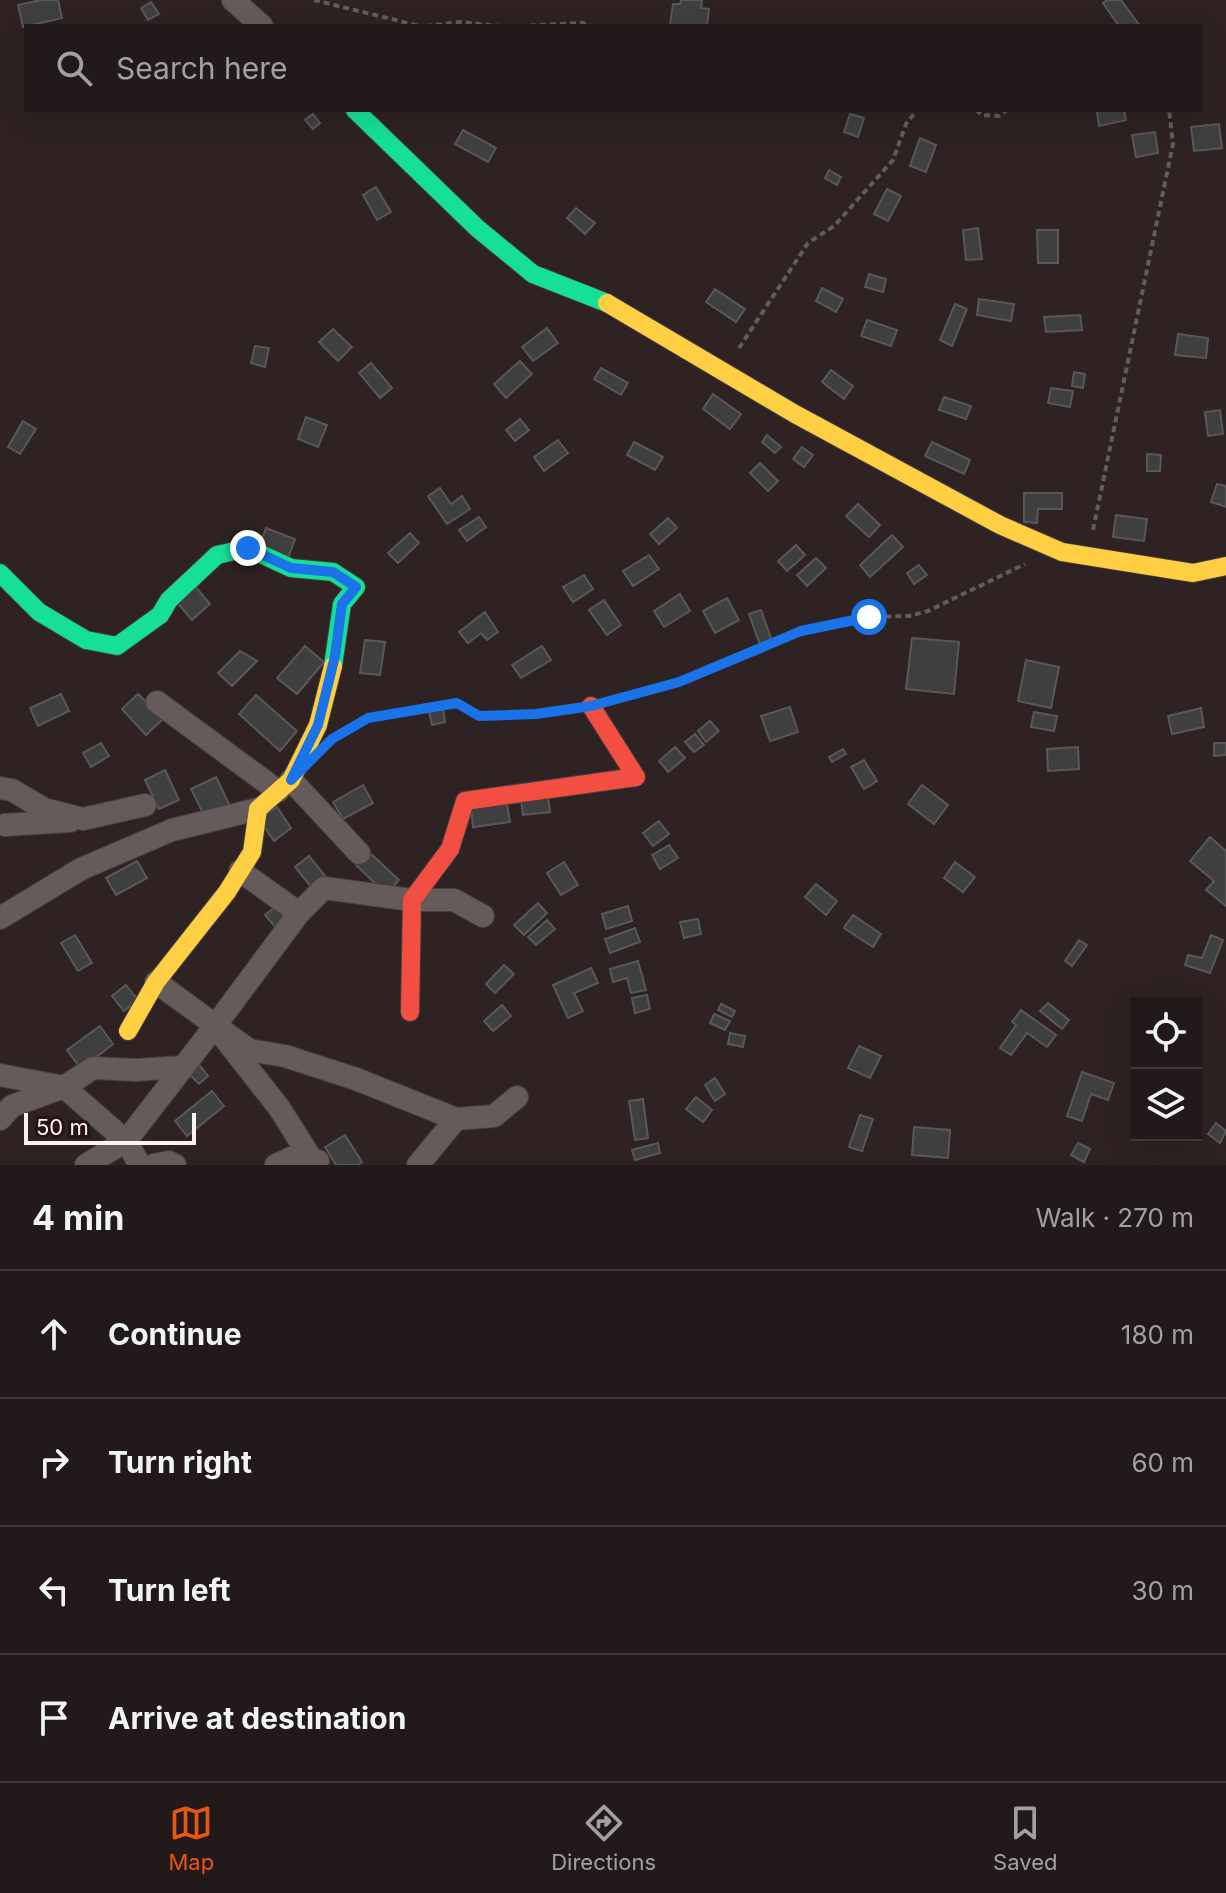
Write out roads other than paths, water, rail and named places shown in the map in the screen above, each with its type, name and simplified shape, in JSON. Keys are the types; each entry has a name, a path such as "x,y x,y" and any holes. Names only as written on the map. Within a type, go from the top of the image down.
{"street":[{"path":"233,0 260,24"},
{"path":"357,112 477,228 533,274 607,303 795,414 1000,525 1062,552 1193,573 1226,566"},
{"path":"0,573 39,612 86,640 117,646 160,615 175,593 217,555 248,548 291,568 333,572 356,587 342,604 335,656 318,725 284,785 258,809 159,835 81,869 0,918"},
{"path":"157,702 284,785 359,853"},
{"path":"410,1012 412,900 450,849 465,801 636,777 591,706"},
{"path":"0,788 12,790 44,809 83,819"},
{"path":"5,825 53,824 145,805"},
{"path":"128,1031 156,982 200,928 252,852 258,809"},
{"path":"240,871 299,913"},
{"path":"86,1165 126,1141 299,913 324,888 412,900 454,900 483,916"},
{"path":"156,982 249,1050 285,1056 356,1079 456,1119 494,1116 517,1097"},
{"path":"215,1026 280,1109 315,1161 296,1156 276,1165"},
{"path":"0,1119 12,1106 64,1087 93,1068 135,1070 183,1067"},
{"path":"0,1075 64,1087 126,1141 140,1165"},
{"path":"418,1165 456,1119"},
{"path":"154,1165 169,1162 175,1165"}]}
